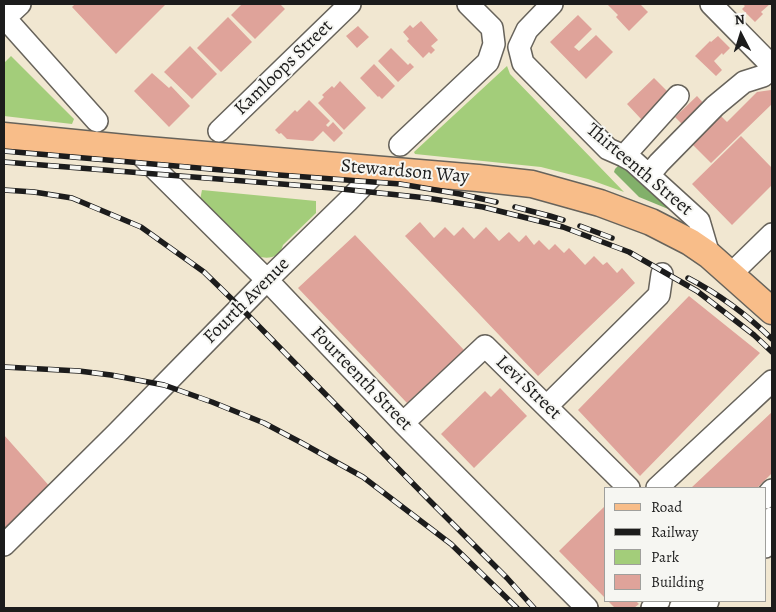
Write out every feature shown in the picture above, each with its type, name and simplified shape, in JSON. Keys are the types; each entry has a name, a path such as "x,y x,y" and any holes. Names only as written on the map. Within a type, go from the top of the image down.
{"main road":[{"name":"Stewardson Way","path":"4,136 532,184 600,203 651,222 690,242 709,255 772,311"}],"street":[{"name":"Kamloops Street","path":"218,132 350,4"},
{"path":"400,145 488,62 494,44 492,28 468,4"},
{"name":"Thirteenth Street","path":"552,4 523,38 523,63 622,155 649,175 699,221 709,255"},
{"path":"649,175 715,106 744,82 763,76 772,67 711,4"},
{"path":"9,13 97,121"},
{"path":"622,155 678,96"},
{"path":"622,155 666,125"},
{"name":"Fourteenth Street","path":"135,149 267,280 403,423 587,608"},
{"name":"Fourth Avenue","path":"4,545 378,170"},
{"path":"731,274 772,235"},
{"path":"547,406 659,295 662,274"},
{"name":"Levi Street","path":"403,423 485,346 629,487"},
{"path":"658,487 772,381"},
{"path":"766,542 769,527"}],"green space":[{"path":"11,56 74,119 72,124 4,116 4,63"},
{"path":"507,66 510,74 624,192 588,179 541,167 415,154 414,152"},
{"path":"618,166 623,166 673,211 639,197 614,172"},
{"path":"202,190 316,201 316,213 283,245 277,255 261,257 257,256 200,200"}],"building":[{"path":"75,4 166,4 116,54 72,7"},
{"path":"242,4 280,4 285,9 255,39 231,15"},
{"path":"607,4 640,4 648,12 629,31 616,17 618,15"},
{"path":"742,4 770,4 761,12 763,14 755,22 742,9 745,6"},
{"path":"578,15 592,29 574,47 579,51 596,35 613,52 586,79 550,42"},
{"path":"228,17 252,42 221,72 197,48"},
{"path":"421,21 438,40 431,46 435,50 431,54 429,52 423,58 407,41 409,39 403,32 410,25 413,28"},
{"path":"358,26 369,37 357,48 346,36"},
{"path":"718,36 730,48 714,61 722,70 716,76 695,56"},
{"path":"190,46 217,74 192,99 164,72"},
{"path":"391,48 408,65 410,63 414,67 398,82 378,61"},
{"path":"374,64 395,86 382,99 360,78"},
{"path":"152,73 169,88 171,86 190,106 169,127 134,91"},
{"path":"654,78 672,96 642,120 627,104"},
{"path":"340,81 366,108 344,130 318,103 324,97 322,95 332,86 334,88"},
{"path":"771,90 772,104 711,163 692,144 721,116 727,122 757,92"},
{"path":"697,96 707,107 682,124 675,117"},
{"path":"309,100 330,121 326,125 328,127 333,122 343,133 334,142 323,131 313,141 287,139 275,130 295,110 297,112"},
{"path":"741,136 772,168 772,185 732,225 692,184"},
{"path":"420,222 434,238 445,227 454,236 463,227 474,239 486,227 499,241 509,232 519,242 526,235 534,245 539,240 549,250 555,244 564,253 569,248 585,265 594,256 603,265 607,262 617,273 622,268 635,283 538,376 405,236"},
{"path":"355,235 464,350 407,403 298,288"},
{"path":"689,296 760,353 640,476 578,410"},
{"path":"500,388 527,416 474,468 441,434 485,391 491,397"},
{"path":"772,412 772,473 758,487 692,487"},
{"path":"4,435 52,489 4,535"},
{"path":"604,507 604,597 559,551"},
{"path":"609,602 637,602 639,604 634,608 615,608"}],"railway":[{"path":"4,151 400,184 496,202"},
{"path":"4,162 332,188 427,198 483,207 563,227 629,252 697,291 754,335 772,352"},
{"path":"4,190 34,192 72,198 141,227 204,272 507,578 534,608"},
{"path":"515,207 563,220"},
{"path":"580,226 612,238"},
{"path":"688,278 732,306 772,339"},
{"path":"4,367 79,371 164,385 264,423 363,477 451,544 517,608"}]}
